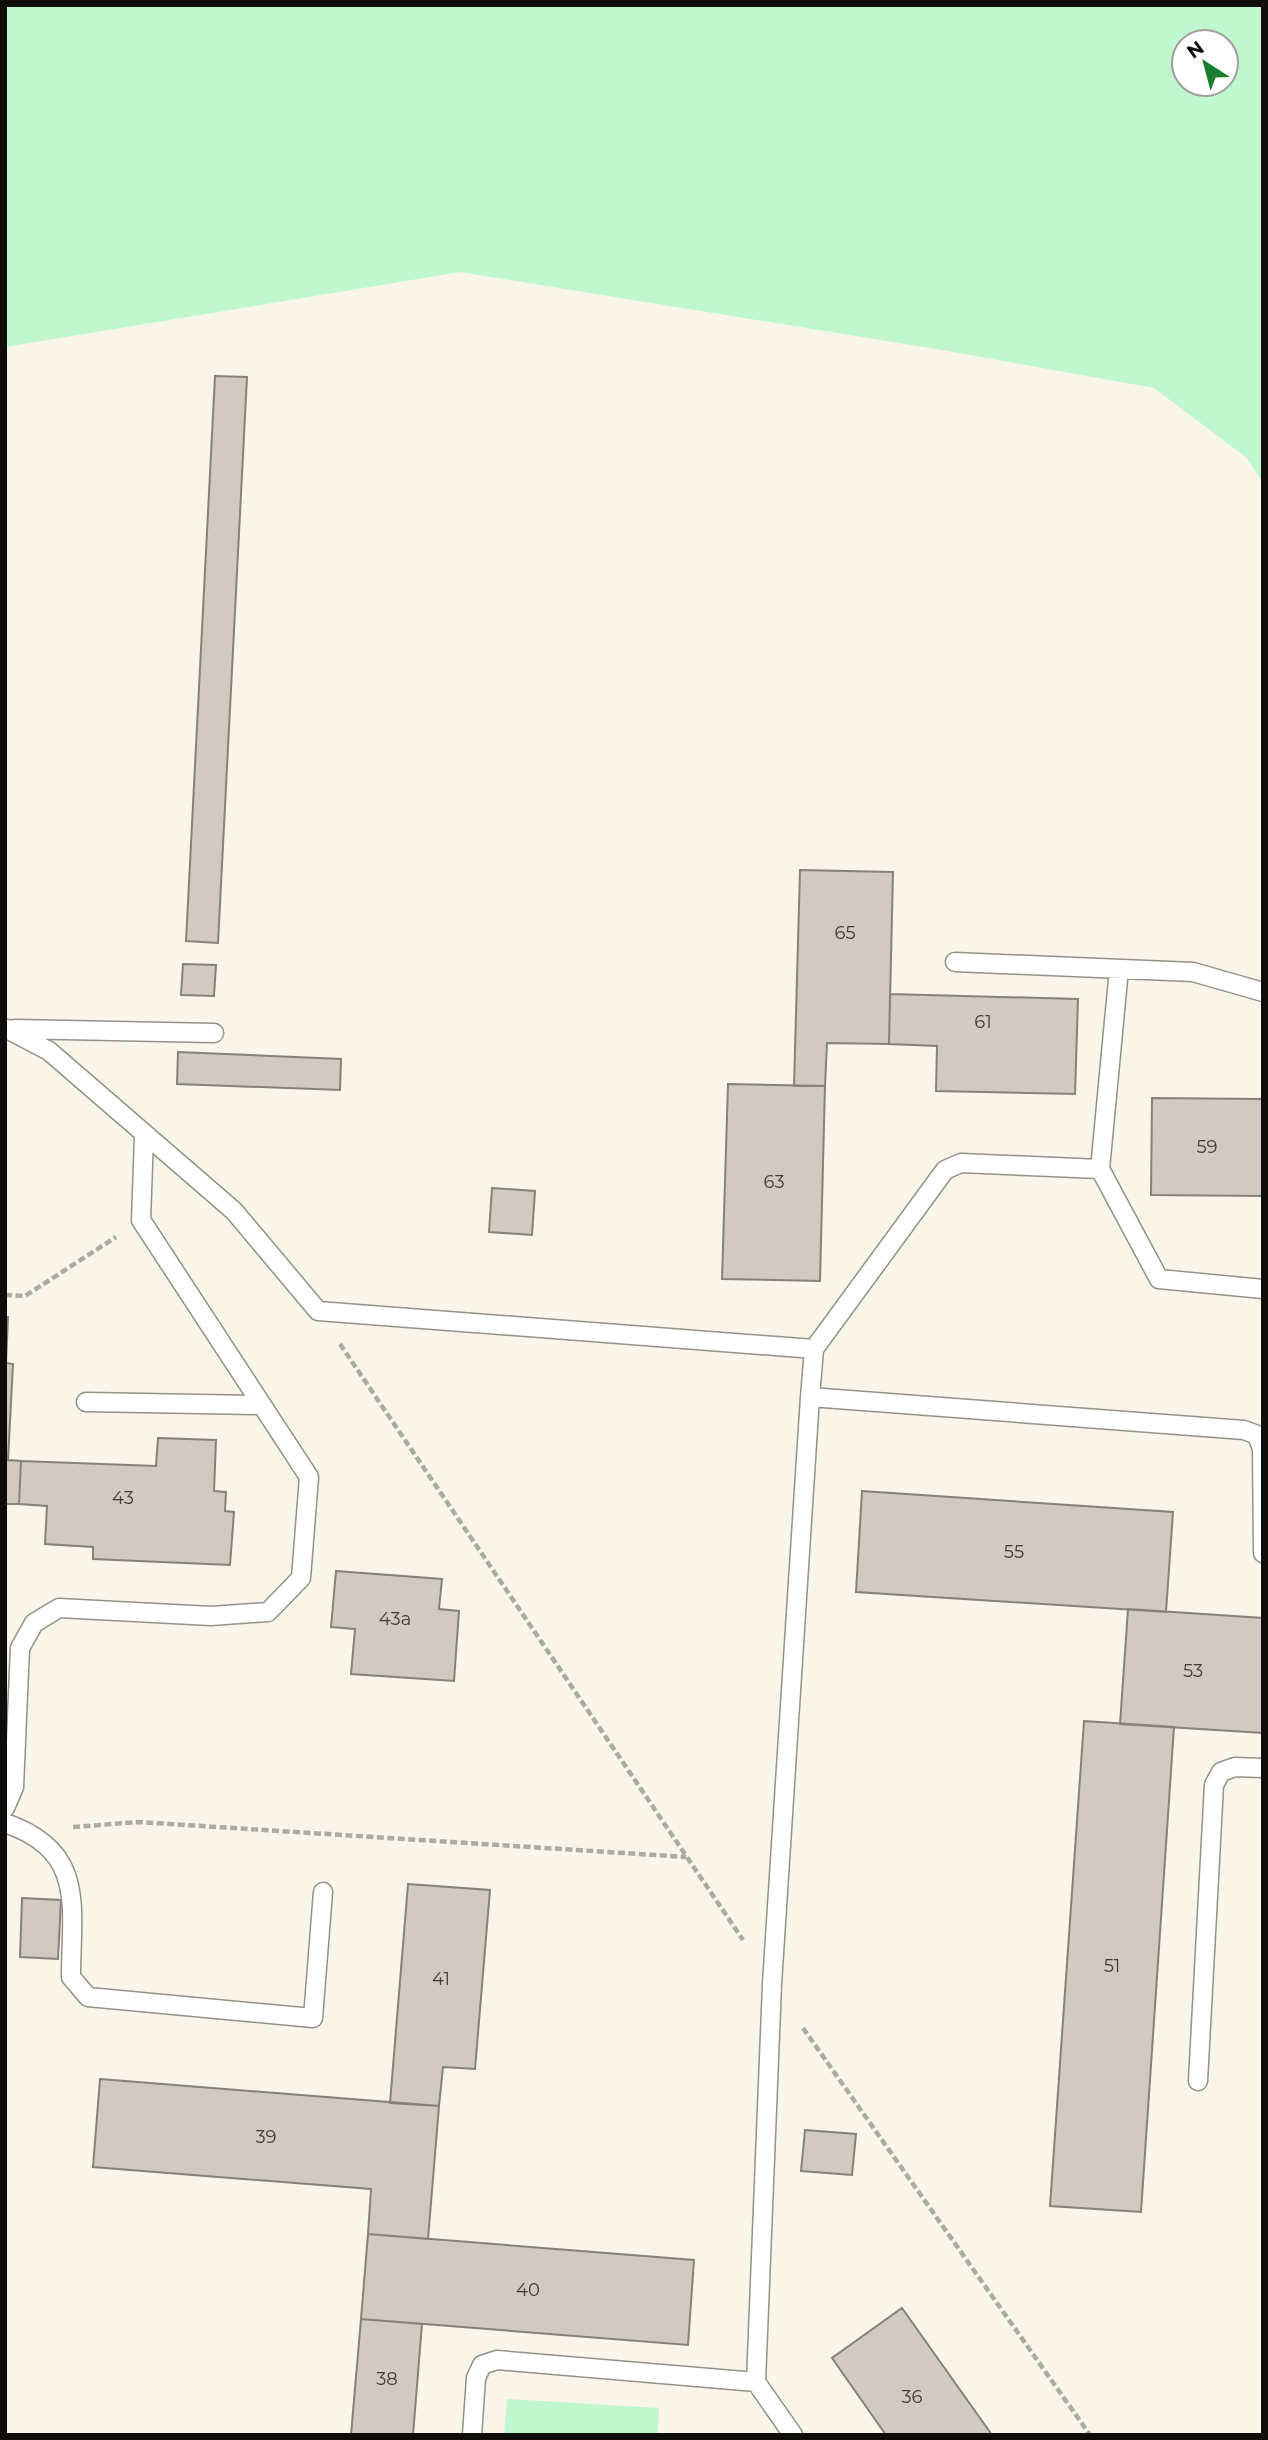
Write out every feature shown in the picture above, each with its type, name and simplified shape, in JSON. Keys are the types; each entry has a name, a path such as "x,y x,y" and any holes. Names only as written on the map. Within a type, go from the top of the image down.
{"lane":[{"path":"955,962 1193,972 1263,992"},
{"path":"1119,969 1100,1169 1152,1271 1159,1279 1263,1289"},
{"path":"6,1029 49,1051 233,1211 318,1311 814,1349"},
{"path":"6,1029 214,1033"},
{"path":"5,1808 14,1787 20,1648 34,1623 59,1608 211,1616 268,1612 300,1578 309,1477 141,1220 144,1136"},
{"path":"793,2435 756,2382 772,1984 814,1349 945,1170 952,1165 1100,1169"},
{"path":"810,1397 1244,1430 1257,1436 1262,1448 1263,1553"},
{"path":"86,1402 262,1405"},
{"path":"1198,2081 1214,1785 1221,1772 1235,1767 1263,1768"},
{"path":"5,1823 28,1831 55,1852 72,1885 71,1978 88,1997 313,2018 323,1892"},
{"path":"472,2435 476,2378 482,2365 497,2360 756,2382"}],"path":[{"path":"5,1295 25,1296 141,1220"},
{"path":"318,1311 772,1984 1090,2435"},
{"path":"28,1831 139,1822 687,1857"}],"green space":[{"path":"5,5 1263,5 1263,483 1247,458 1154,388 942,350 460,272 5,347"},
{"path":"507,2399 659,2408 658,2435 504,2435"}],"building":[{"path":"215,376 247,377 218,943 186,941"},
{"path":"800,870 893,872 889,1044 827,1043 825,1086 794,1086"},
{"path":"183,964 216,965 214,996 181,995"},
{"path":"890,994 1078,999 1075,1094 936,1091 937,1046 889,1044"},
{"path":"178,1052 341,1059 340,1090 177,1084"},
{"path":"728,1084 825,1086 820,1281 722,1279"},
{"path":"1152,1098 1263,1099 1263,1196 1151,1195"},
{"path":"492,1188 535,1191 532,1235 489,1232"},
{"path":"5,1317 8,1317 6,1363 13,1364 8,1460 21,1461 19,1504 5,1504"},
{"path":"158,1438 216,1440 214,1491 226,1492 225,1511 234,1512 230,1565 93,1559 93,1547 45,1544 47,1506 19,1504 21,1461 156,1466"},
{"path":"862,1491 1173,1512 1166,1612 856,1592"},
{"path":"336,1571 442,1579 439,1609 459,1611 454,1681 351,1674 355,1629 331,1627"},
{"path":"1128,1609 1263,1618 1263,1733 1120,1724"},
{"path":"1084,1721 1174,1727 1141,2212 1050,2206"},
{"path":"408,1884 490,1890 475,2069 443,2067 439,2106 390,2103"},
{"path":"22,1898 61,1900 58,1959 20,1957"},
{"path":"100,2079 439,2106 428,2239 368,2234 371,2189 93,2167"},
{"path":"805,2130 856,2134 852,2175 801,2171"},
{"path":"368,2234 694,2260 688,2345 361,2319"},
{"path":"902,2308 992,2435 886,2435 832,2358"},
{"path":"361,2319 422,2324 413,2435 351,2435"}]}
